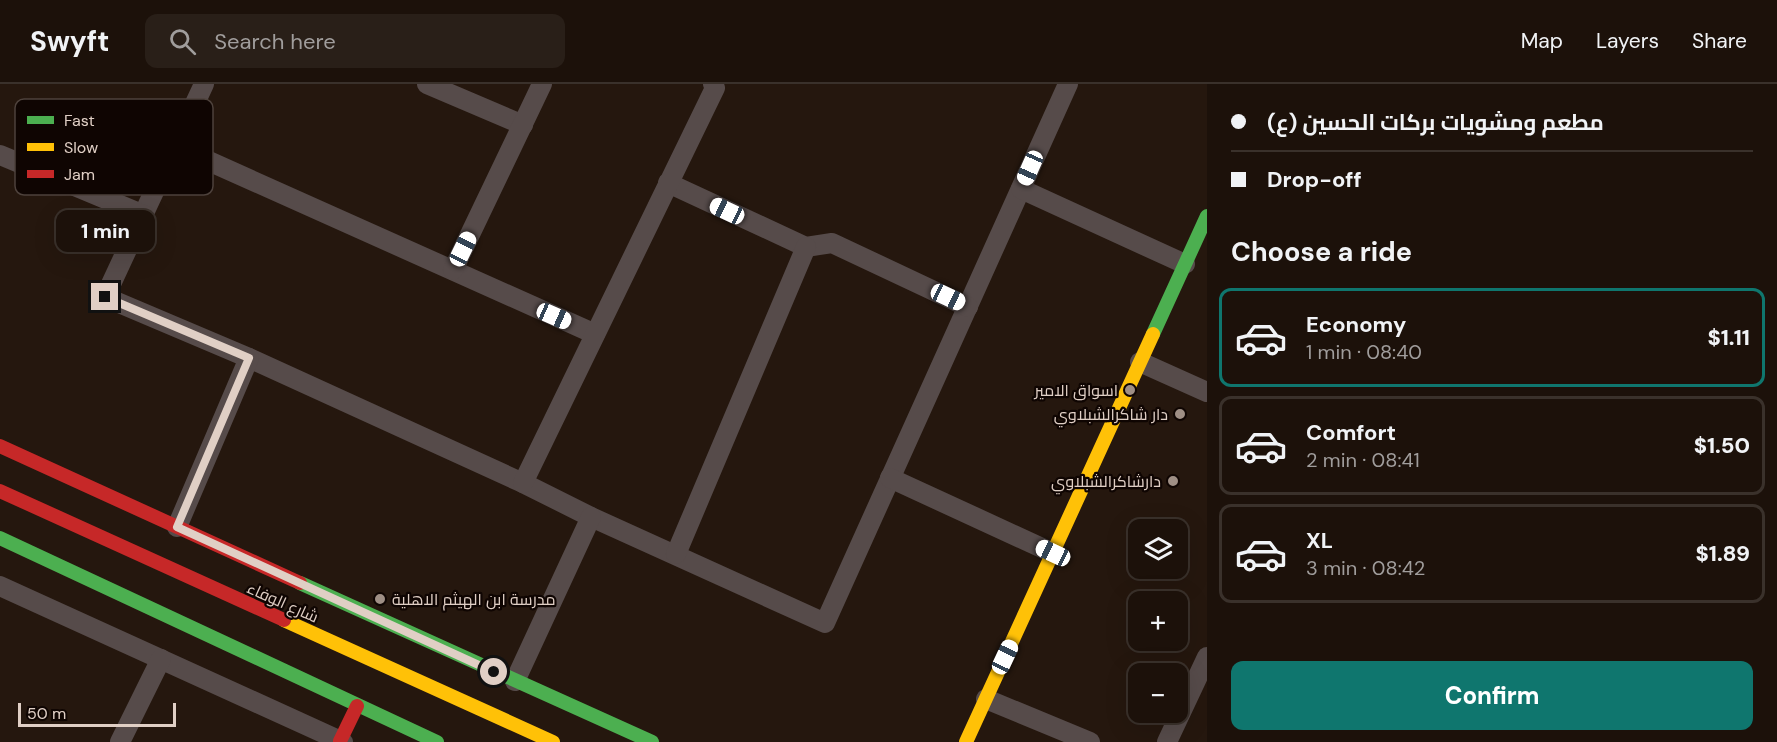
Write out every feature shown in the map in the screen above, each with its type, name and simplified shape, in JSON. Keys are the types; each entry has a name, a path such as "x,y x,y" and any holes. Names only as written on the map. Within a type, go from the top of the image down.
{"street":[{"path":"197,99 204,84"},
{"path":"427,84 523,125"},
{"path":"453,270 542,84"},
{"path":"523,483 714,88 713,84"},
{"path":"153,195 105,297 249,358 825,623 1068,84"},
{"path":"0,155 15,161"},
{"path":"213,163 595,334"},
{"path":"668,183 806,247 832,243 968,306"},
{"path":"1021,189 1185,264"},
{"path":"98,195 144,214"},
{"path":"966,742 1207,216"},
{"path":"676,554 806,247"},
{"path":"177,527 249,358"},
{"path":"1140,362 1207,392"},
{"path":"0,446 652,742"},
{"path":"890,478 1053,553"},
{"name":"شارع الوفاء","path":"0,491 553,742"},
{"path":"515,681 591,517"},
{"path":"0,538 437,742"},
{"path":"0,586 342,741 357,706"},
{"path":"1167,742 1207,657"},
{"path":"120,742 161,659"},
{"path":"986,699 1090,742"}],"traffic: fast":[{"path":"1153,334 1207,216"},
{"path":"0,538 437,742"},
{"path":"300,583 652,742"}],"traffic: slow":[{"path":"966,742 1153,334"},
{"path":"284,620 553,742"}],"traffic: jam":[{"path":"0,446 300,583"},
{"path":"0,491 284,620"},
{"path":"340,741 357,706"}],"place":[{"name":"اسواق الامير","path":"1130,390"},
{"name":"دار شاكرالشبلاوي","path":"1180,414"},
{"name":"دارشاكرالشبلاوي","path":"1173,481"},
{"name":"مدرسة ابن الهيثم الاهلية","path":"380,599"}],"route":[{"path":"105,297 249,358 177,527 494,672"}]}
